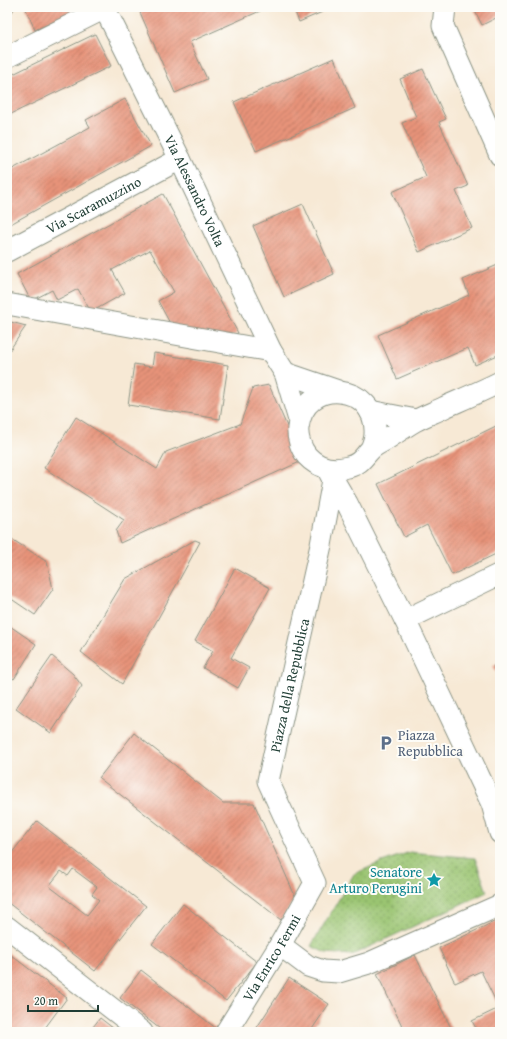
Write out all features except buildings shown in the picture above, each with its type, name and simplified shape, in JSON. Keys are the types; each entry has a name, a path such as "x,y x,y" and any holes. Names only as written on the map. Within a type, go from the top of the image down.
{"street":[{"path":"7,56 105,7"},
{"name":"Via Alessandro Volta","path":"105,7 180,159 271,351 284,373 299,420"},
{"path":"444,7 444,26 498,146"},
{"name":"Via Scaramuzzino","path":"7,251 180,159"},
{"path":"7,304 271,351"},
{"path":"284,373 350,394 362,401 370,411 375,423 375,436 347,503"},
{"path":"330,474 352,466 416,420 500,382"},
{"path":"338,391 324,393 313,399 304,408 299,420 298,432 300,444 306,455 330,474 347,503 496,808 500,833"},
{"path":"370,411 416,420"},
{"name":"Piazza della Repubblica","path":"316,883 268,781 321,546 330,474"},
{"path":"405,620 500,574"},
{"name":"Via Enrico Fermi","path":"226,1032 280,945 316,883"},
{"path":"280,945 308,966 322,971 339,972 369,963 500,905"},
{"path":"7,927 142,1032"}],"green space":[{"path":"410,852 475,858 487,892 352,955 326,953 311,946 354,874"}],"place":[{"name":"Piazza Repubblica","path":"386,743"},
{"name":"Senatore Arturo Perugini","path":"434,880"}]}
